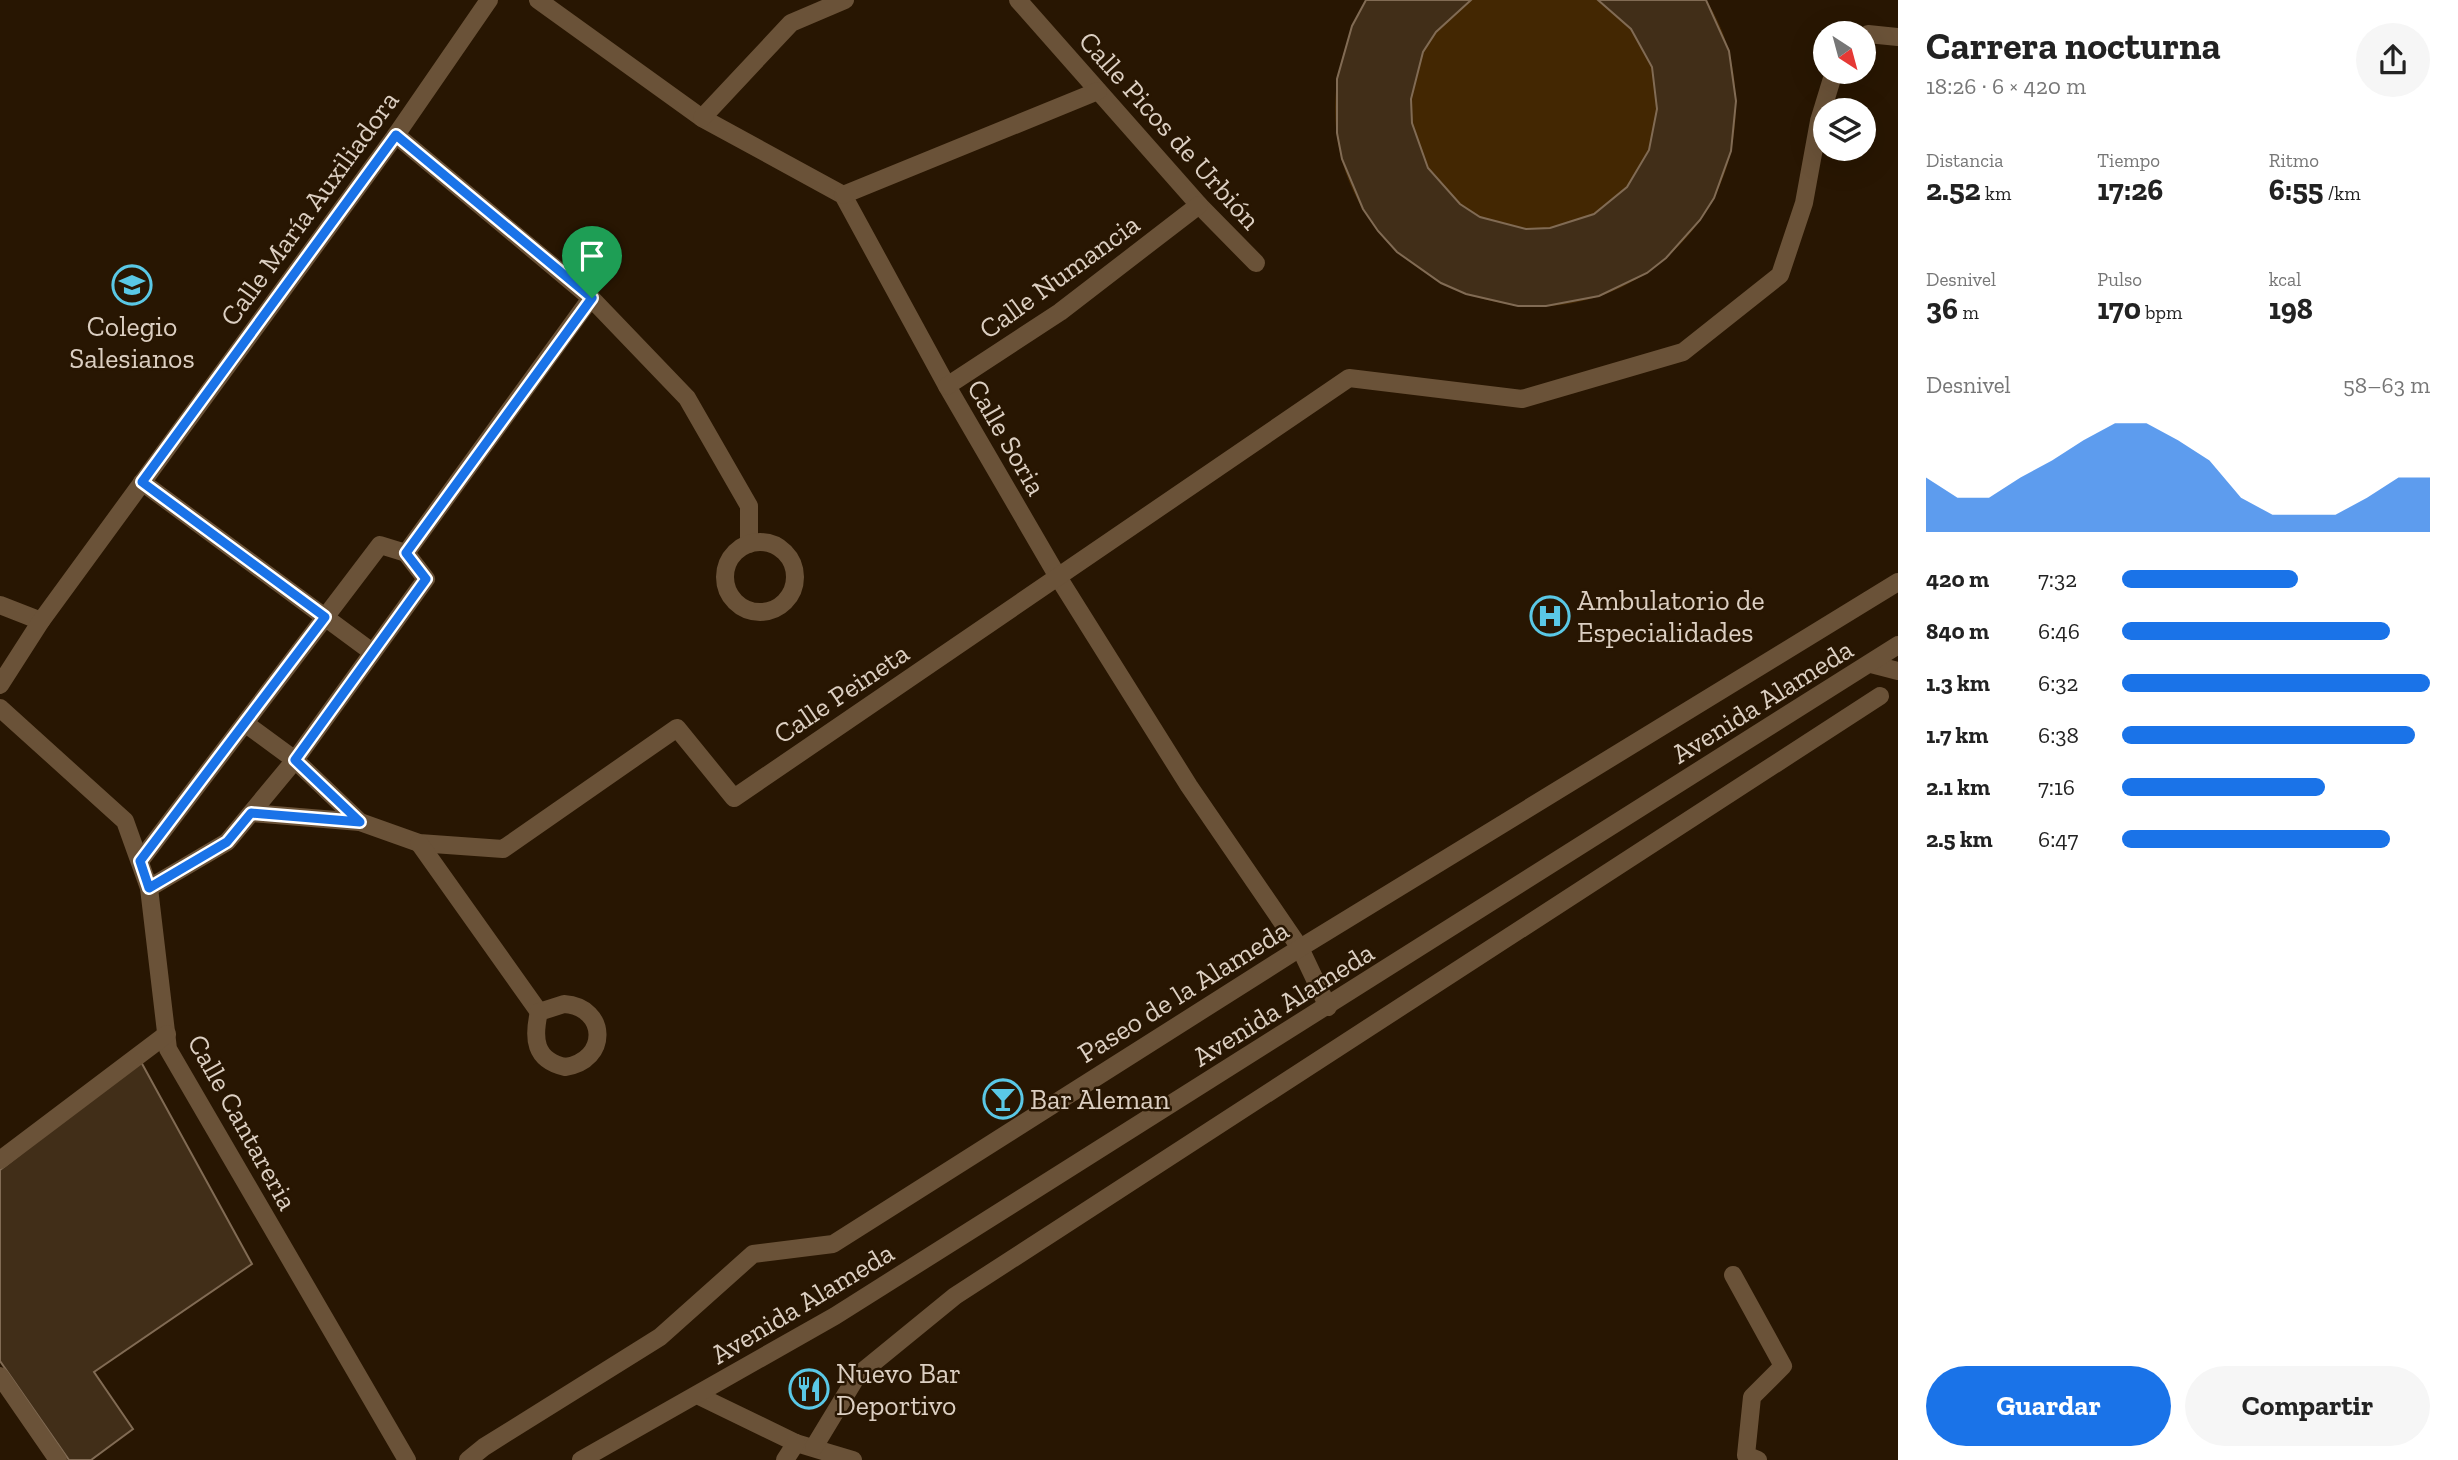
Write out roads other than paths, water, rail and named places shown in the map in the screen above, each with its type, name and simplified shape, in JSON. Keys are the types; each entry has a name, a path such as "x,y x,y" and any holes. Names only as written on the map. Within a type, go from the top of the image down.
{"street":[{"name":"Calle María Auxiliadora","path":"0,685 41,621 396,135 489,0"},
{"path":"538,0 702,118 843,195 1098,91"},
{"path":"702,118 791,23 845,0"},
{"name":"Calle Picos de Urbión","path":"1018,0 1199,205 1256,263"},
{"path":"1876,35 1898,37"},
{"name":"Calle Peineta","path":"360,822 419,843 503,849 677,729 734,798 1349,378 1522,399 1683,352 1780,275 1804,204 1819,121 1830,84"},
{"path":"396,135 592,298 687,398 749,506 749,544"},
{"name":"Calle Soria","path":"843,195 947,386 1058,577 1189,786 1300,948 1328,1007"},
{"name":"Calle Numancia","path":"947,386 1060,312 1199,205"},
{"path":"406,553 592,298"},
{"path":"142,482 372,652"},
{"path":"771,543 789,556 794,566 794,588 789,598 770,611 746,610 736,603 725,582 730,559 749,544 771,543"},
{"path":"140,861 380,545 406,553 426,579 295,760 227,842 149,888"},
{"name":"Paseo de la Alameda","path":"468,1460 484,1447 660,1337 753,1254 833,1244 1300,948 1898,582"},
{"path":"0,605 41,621"},
{"name":"Avenida Alameda","path":"581,1460 835,1317 1898,645"},
{"path":"1871,664 1898,671"},
{"path":"814,1447 857,1376 955,1296 1880,696"},
{"name":"Calle Cantareria","path":"0,708 125,821 149,888 168,1049 407,1460"},
{"path":"246,724 295,760 360,822"},
{"path":"251,813 360,822"},
{"path":"419,843 539,1012"},
{"path":"0,1160 167,1034"},
{"path":"1733,1275 1783,1366 1752,1397 1746,1455 1758,1460"},
{"path":"0,1376 58,1460"},
{"path":"699,1395 796,1443 853,1460"},
{"path":"785,1460 796,1443"}],"place":[{"name":"Colegio Salesianos","path":"132,285"},
{"name":"Ambulatorio de Especialidades","path":"1550,616"},
{"name":"Bar Aleman","path":"1003,1099"},
{"name":"Nuevo Bar Deportivo","path":"809,1389"}]}
